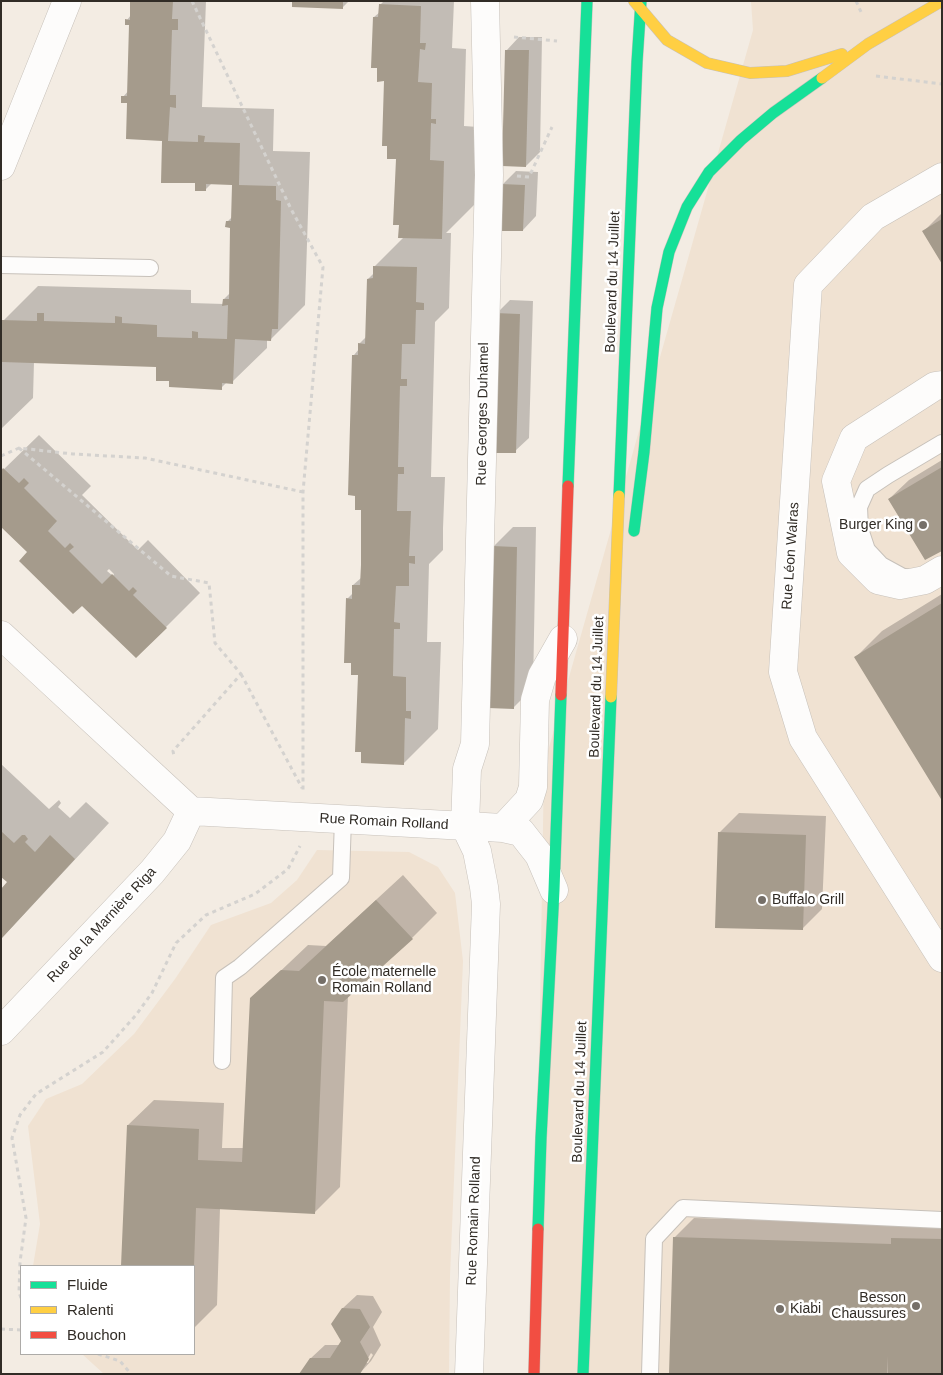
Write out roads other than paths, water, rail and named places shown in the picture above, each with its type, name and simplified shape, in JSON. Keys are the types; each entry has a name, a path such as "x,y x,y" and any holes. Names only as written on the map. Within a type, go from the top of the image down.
{"main road":[{"path":"534,1374 587,1"},
{"path":"632,544 644,452 657,308 669,252 687,207 709,172 741,140 773,113 868,44 942,1"},
{"path":"639,4 667,40 707,63 750,73 787,72 827,60 868,44"},
{"name":"Boulevard du 14 Juillet","path":"583,1374 639,4"},
{"path":"614,616 628,562"}],"street":[{"path":"1,166 67,1"},
{"name":"Rue Georges Duhamel","path":"465,826 467,769 475,744 490,175 485,1"},
{"name":"Rue Léon Walras","path":"942,177 873,217 808,285 783,672 803,738 942,958"},
{"path":"942,385 935,386 854,438 836,481 852,553 878,580 900,585 924,580 942,570"},
{"path":"797,460 836,481"},
{"path":"1,635 191,811"},
{"path":"503,828 529,800 533,787 535,700 542,676 563,639"},
{"name":"Rue Romain Rolland","path":"191,811 465,826 477,850 486,904 469,1374"},
{"name":"Rue de la Marnière Riga","path":"1,1031 152,872 177,841 191,811"},
{"path":"465,826 503,828 521,832 539,855 554,890"}],"lane":[{"path":"1,266 150,268"},
{"path":"942,443 867,489 859,507 860,528 867,550 882,565 903,577 927,571 942,562"},
{"path":"222,1061 224,978 341,878 343,819"},
{"path":"650,1374 654,1239 683,1208 942,1220"}],"place":[{"name":"Burger King","path":"923,525"},
{"name":"Buffalo Grill","path":"762,900"},
{"name":"École maternelle Romain Rolland","path":"322,980"},
{"name":"Besson Chaussures","path":"916,1306"},
{"name":"Kiabi","path":"780,1309"}]}
